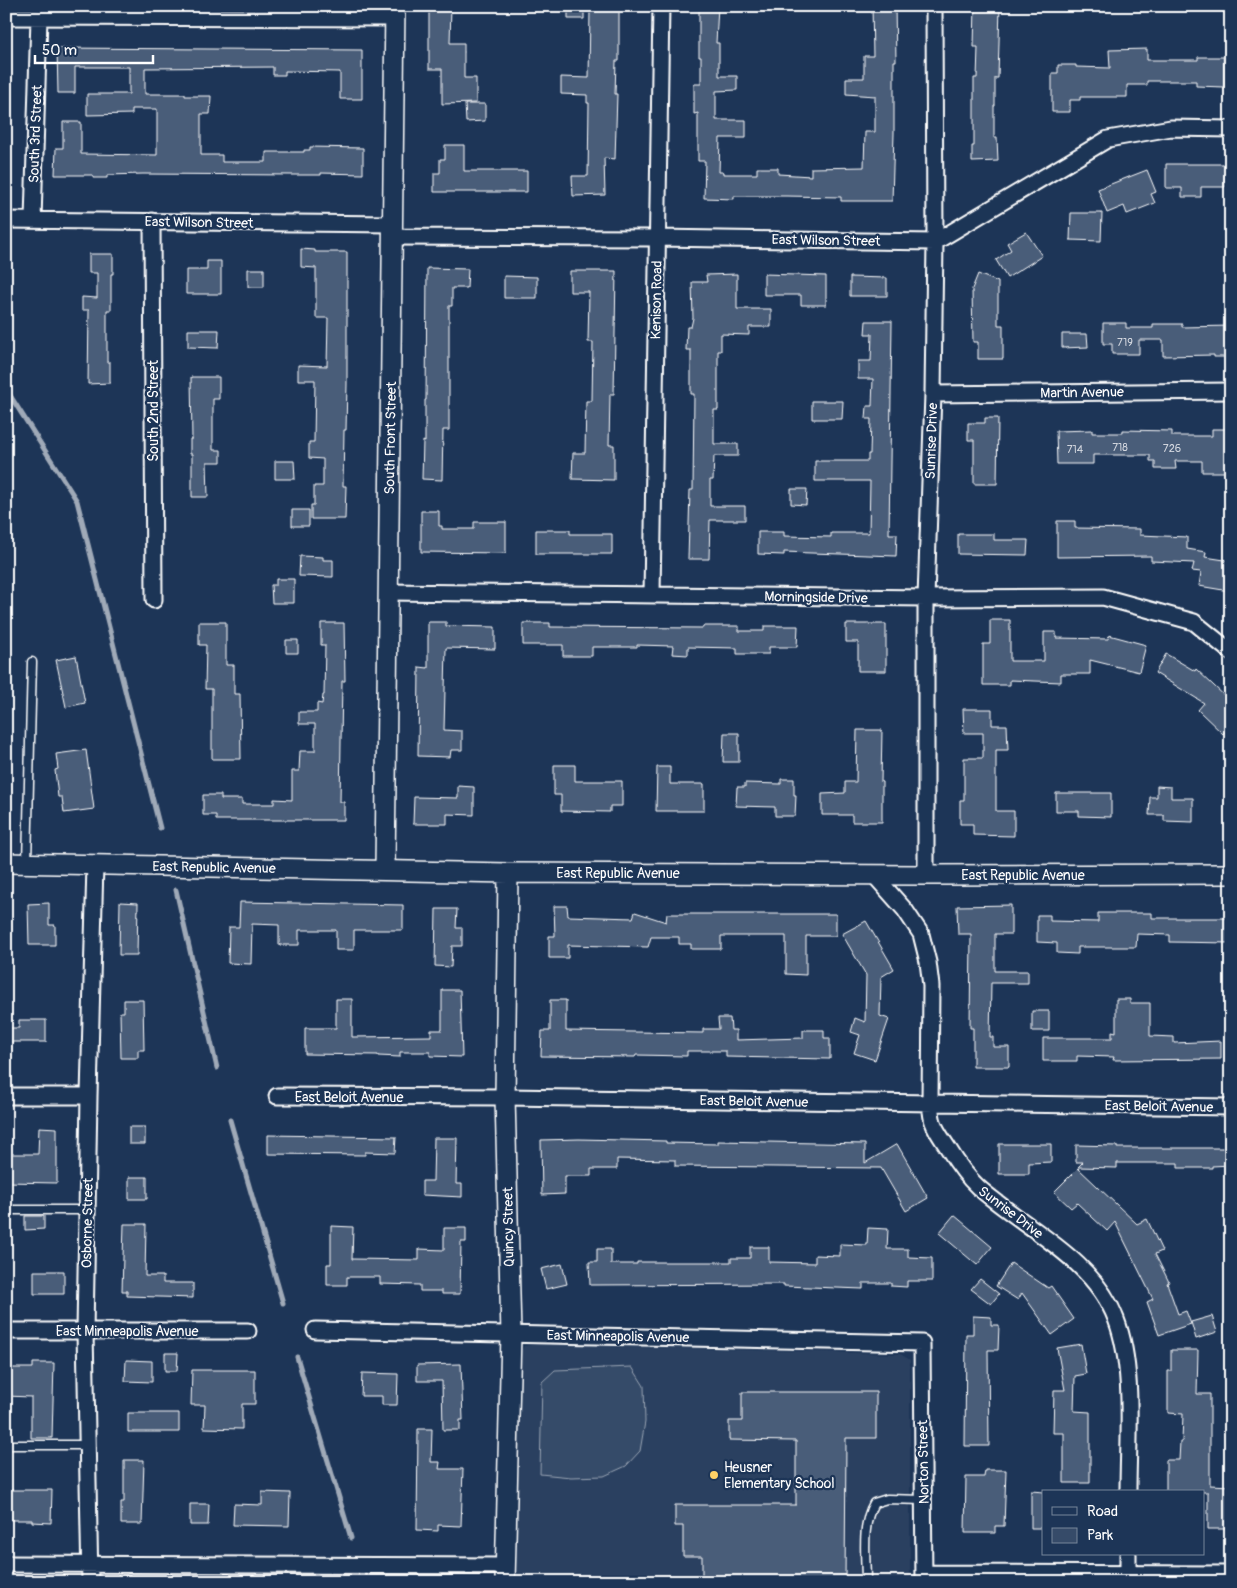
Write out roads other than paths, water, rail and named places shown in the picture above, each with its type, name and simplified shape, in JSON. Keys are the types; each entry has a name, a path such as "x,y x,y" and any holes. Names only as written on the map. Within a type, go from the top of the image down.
{"street":[{"name":"Kenison Road","path":"652,595 660,6"},
{"name":"Sunrise Drive","path":"926,875 926,598 933,394 935,242 934,6"},
{"path":"6,17 395,12"},
{"name":"South Front Street","path":"385,870 395,12"},
{"name":"South 3rd Street","path":"33,220 39,17"},
{"path":"935,242 1108,139 1171,128 1231,129"},
{"name":"East Wilson Street","path":"6,220 152,221 657,238 935,242"},
{"name":"South 2nd Street","path":"152,221 154,600"},
{"name":"Martin Avenue","path":"933,394 1231,391"},
{"name":"Morningside Drive","path":"388,592 1103,598 1194,622 1231,652"},
{"name":"East Republic Avenue","path":"6,863 508,873 1231,874"},
{"name":"Osborne Street","path":"90,1582 85,1332 95,864"},
{"name":"Quincy Street","path":"505,1574 511,1334 505,1097 508,873"},
{"name":"Sunrise Drive","path":"874,875 905,910 921,934 928,962 931,986 930,1103 933,1122 953,1155 976,1185 1007,1211 1037,1230 1073,1260 1102,1292 1116,1318 1125,1351 1128,1375 1128,1490"},
{"path":"6,1096 89,1096"},
{"name":"East Beloit Avenue","path":"277,1096 505,1097 1231,1107"},
{"name":"East Minneapolis Avenue","path":"315,1330 922,1343"},
{"name":"East Minneapolis Avenue","path":"6,1332 248,1331"},
{"name":"Norton Street","path":"922,1343 924,1578"},
{"path":"1128,1556 1128,1578"},
{"path":"6,1564 90,1564 505,1574"},
{"path":"924,1578 1128,1578 1231,1574"}],"lane":[{"path":"27,863 32,662"},
{"path":"6,1210 87,1210"},
{"path":"6,1445 88,1445"},
{"path":"866,1582 868,1512 874,1502 887,1499 923,1500"}],"waterway":[{"path":"6,389 77,501 160,828"},
{"path":"176,890 217,1068"},
{"path":"230,1120 283,1303"},
{"path":"297,1357 351,1538"}],"place":[{"name":"Heusner Elementary School","path":"714,1475"}]}
